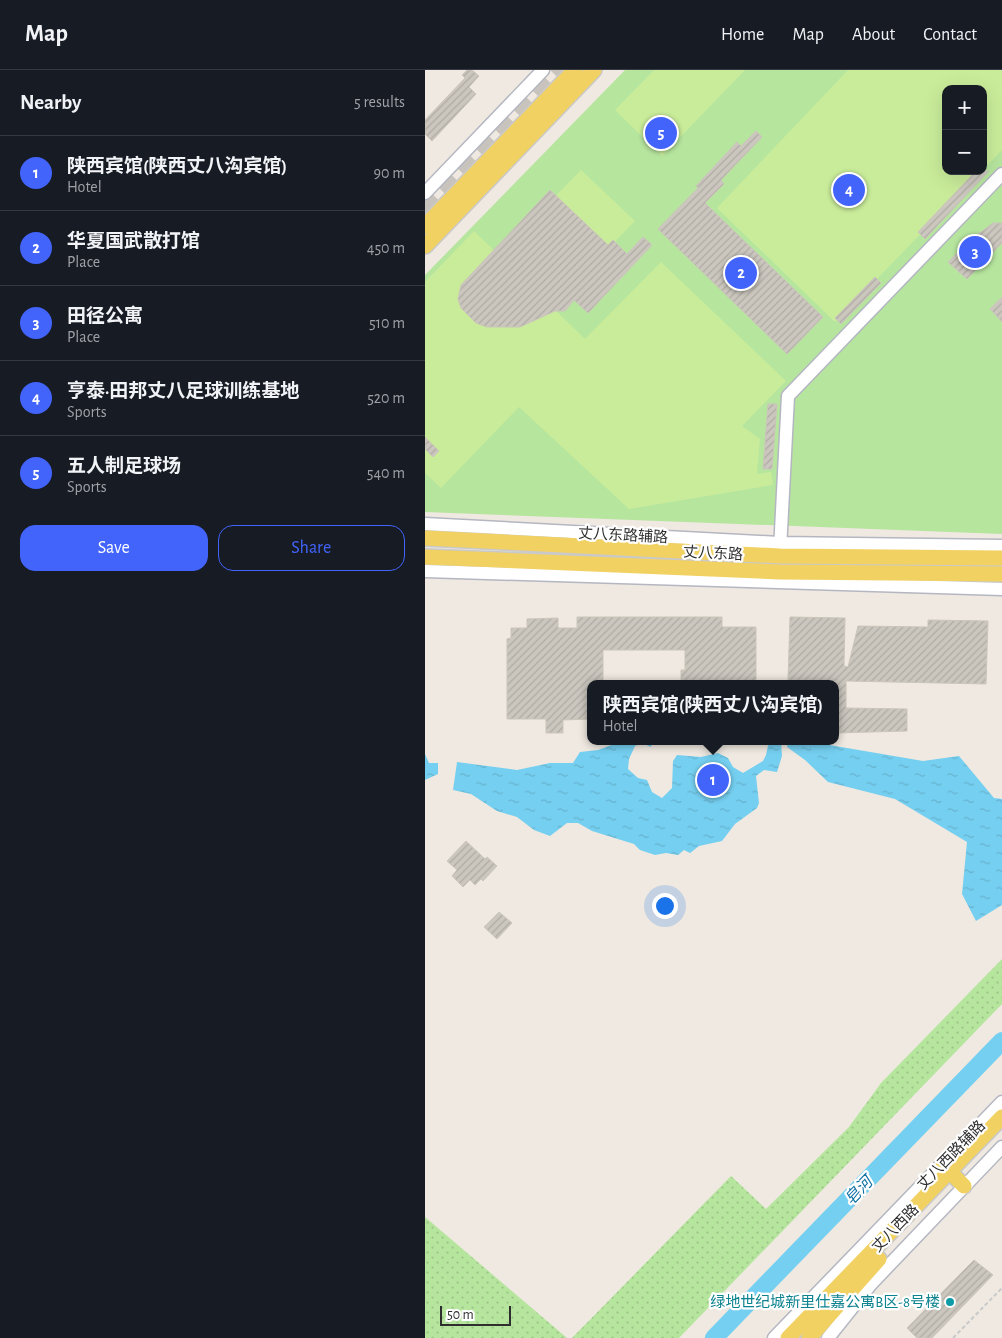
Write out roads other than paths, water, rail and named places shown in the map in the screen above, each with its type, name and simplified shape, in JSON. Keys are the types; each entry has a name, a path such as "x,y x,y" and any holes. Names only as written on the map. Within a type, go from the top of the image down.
{"main road":[{"path":"425,226 575,70"},
{"path":"425,246 594,70"},
{"name":"丈八东路","path":"425,538 1002,558"},
{"name":"丈八东路","path":"425,557 781,572 1002,574"},
{"name":"丈八西路","path":"809,1338 1002,1117"},
{"name":"丈八西路","path":"788,1338 953,1175 1002,1131"}],"street":[{"path":"425,193 536,72"},
{"path":"781,572 780,550 788,396 1002,174"},
{"name":"丈八东路辅路","path":"425,524 780,550 1002,546"},
{"path":"425,571 1002,589"},
{"name":"丈八西路辅路","path":"828,1338 953,1175 1002,1102"},
{"name":"丈八西路辅路","path":"774,1338 953,1175 1002,1147"}],"water":[{"path":"611,745 637,745 629,759 628,769 638,778 647,780 652,792 662,798 672,788 673,761 677,755 701,757 718,753 728,758 733,767 743,773 763,761 768,745 781,745 782,756 777,772 764,770 756,776 759,803 757,808 735,824 722,841 699,846 690,853 684,850 678,855 666,853 655,855 640,850 634,844 592,831 578,823 567,823 550,836 534,830 517,817 497,811 471,794 453,790 457,762 517,770 550,763 573,763 580,752 598,750"},
{"path":"787,745 829,745 923,761 959,756 994,798 1002,799 1002,905 976,921 962,894 967,842 895,799 828,782 805,760 787,747"},
{"path":"425,754 429,763 438,763 438,774 425,780"}],"waterway":[{"name":"皂河","path":"714,1338 1002,1041"}],"tunnel":[{"path":"425,212 562,70"}],"place":[{"name":"五人制足球场","path":"661,133"},
{"name":"亨泰·田邦丈八足球训练基地","path":"849,190"},
{"name":"田径公寓","path":"975,252"},
{"name":"华夏国武散打馆","path":"741,273"},
{"name":"陕西宾馆(陕西丈八沟宾馆)","path":"713,780"},
{"name":"绿地世纪城新里仕嘉公寓B区-8号楼","path":"950,1302"}]}
